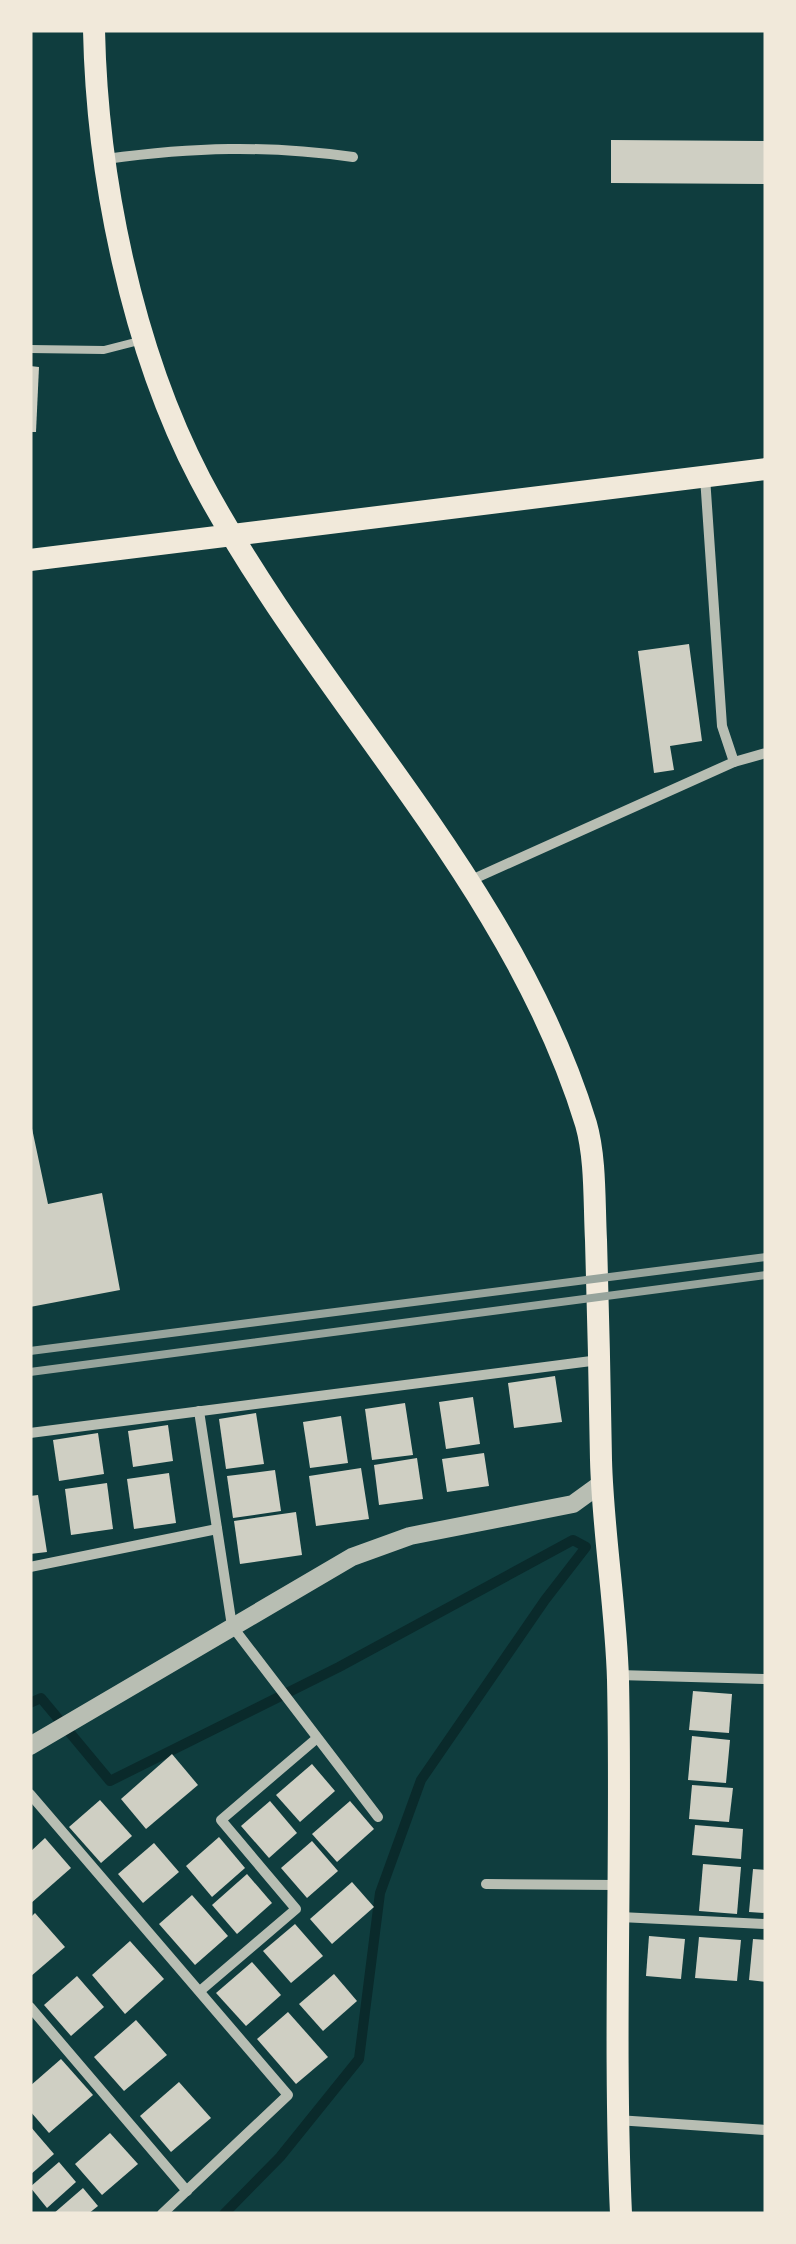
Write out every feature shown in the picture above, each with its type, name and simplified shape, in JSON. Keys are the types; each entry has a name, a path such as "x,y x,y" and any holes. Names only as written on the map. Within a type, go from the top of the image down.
{"main road":[{"path":"94,30 95,70 118,238 144,340 182,442 232,533 468,881 548,1018 588,1131 602,1483 618,1675 620,1917 616,2120 621,2214"},
{"path":"30,560 766,468"}],"street":[{"path":"106,159 244,147 353,157"},
{"path":"705,476 722,726 734,762"},
{"path":"468,881 734,762 766,753"},
{"path":"30,1433 599,1360"},
{"path":"198,1411 232,1626 378,1818"},
{"path":"30,1746 352,1557 410,1536 573,1504 602,1483"},
{"path":"30,1567 217,1530"},
{"path":"618,1675 766,1680"},
{"path":"200,1991 296,1909 221,1820 316,1740"},
{"path":"30,1794 288,2094 162,2214"},
{"path":"486,1884 618,1885"},
{"path":"620,1917 766,1924"},
{"path":"30,2007 187,2191"},
{"path":"616,2120 766,2130"}],"lane":[{"path":"30,349 104,350 144,340"}],"building":[{"path":"611,140 766,141 766,184 611,183"},
{"path":"30,366 39,367 36,432 30,432"},
{"path":"689,644 702,741 670,746 674,770 654,773 638,651"},
{"path":"30,1119 48,1204 102,1193 120,1290 30,1307"},
{"path":"555,1376 562,1422 514,1428 508,1383"},
{"path":"473,1397 480,1444 446,1449 439,1402"},
{"path":"405,1403 413,1455 372,1460 365,1409"},
{"path":"256,1413 264,1464 226,1469 219,1419"},
{"path":"341,1416 348,1463 310,1468 303,1422"},
{"path":"168,1425 173,1461 133,1467 128,1431"},
{"path":"98,1433 104,1474 59,1481 53,1440"},
{"path":"484,1453 489,1486 447,1492 442,1459"},
{"path":"417,1458 423,1499 379,1505 374,1465"},
{"path":"361,1468 369,1519 316,1526 309,1476"},
{"path":"275,1470 281,1511 233,1518 227,1476"},
{"path":"169,1473 176,1523 134,1529 127,1479"},
{"path":"107,1483 113,1529 71,1535 65,1489"},
{"path":"38,1495 47,1552 30,1554 30,1496"},
{"path":"296,1512 302,1555 240,1564 234,1521"},
{"path":"693,1691 732,1694 729,1733 689,1730"},
{"path":"692,1736 730,1740 726,1783 688,1780"},
{"path":"172,1754 198,1785 146,1829 121,1799"},
{"path":"312,1764 335,1791 300,1822 276,1795"},
{"path":"692,1785 733,1788 729,1822 689,1819"},
{"path":"100,1800 132,1836 101,1863 69,1827"},
{"path":"270,1801 297,1833 269,1858 241,1826"},
{"path":"350,1801 374,1829 337,1862 312,1834"},
{"path":"695,1825 743,1829 741,1859 692,1855"},
{"path":"219,1837 245,1868 212,1897 186,1866"},
{"path":"45,1838 71,1868 30,1904 30,1852"},
{"path":"312,1841 338,1871 307,1898 281,1868"},
{"path":"154,1843 179,1872 143,1903 118,1874"},
{"path":"703,1864 741,1867 737,1914 699,1911"},
{"path":"753,1869 766,1870 766,1913 749,1912"},
{"path":"247,1874 272,1903 237,1934 212,1905"},
{"path":"352,1882 374,1907 332,1944 310,1919"},
{"path":"192,1895 228,1936 195,1965 159,1924"},
{"path":"35,1913 65,1947 30,1977 30,1918"},
{"path":"295,1924 323,1956 291,1983 263,1951"},
{"path":"649,1936 685,1939 681,1979 646,1976"},
{"path":"699,1937 741,1940 737,1981 695,1978"},
{"path":"753,1939 766,1940 766,1982 749,1980"},
{"path":"130,1941 164,1979 125,2014 92,1975"},
{"path":"252,1962 281,1995 246,2026 216,1993"},
{"path":"334,1974 357,2001 323,2031 299,2004"},
{"path":"77,1976 104,2007 71,2036 44,2005"},
{"path":"288,2012 328,2057 296,2084 257,2039"},
{"path":"136,2020 167,2055 124,2091 94,2057"},
{"path":"61,2059 93,2095 49,2133 30,2111 30,2086"},
{"path":"179,2082 211,2118 171,2152 140,2116"},
{"path":"30,2126 54,2154 30,2175"},
{"path":"110,2133 138,2164 102,2195 75,2164"},
{"path":"59,2162 76,2182 47,2208 30,2187"},
{"path":"83,2188 98,2206 88,2214 53,2214"}],"waterway":[{"path":"30,1703 41,1698 110,1781 339,1667 573,1540 586,1547 421,1780 380,1893 359,2059 280,2157 224,2214"}],"railway":[{"path":"30,1351 766,1257"},
{"path":"30,1372 766,1275"}]}
